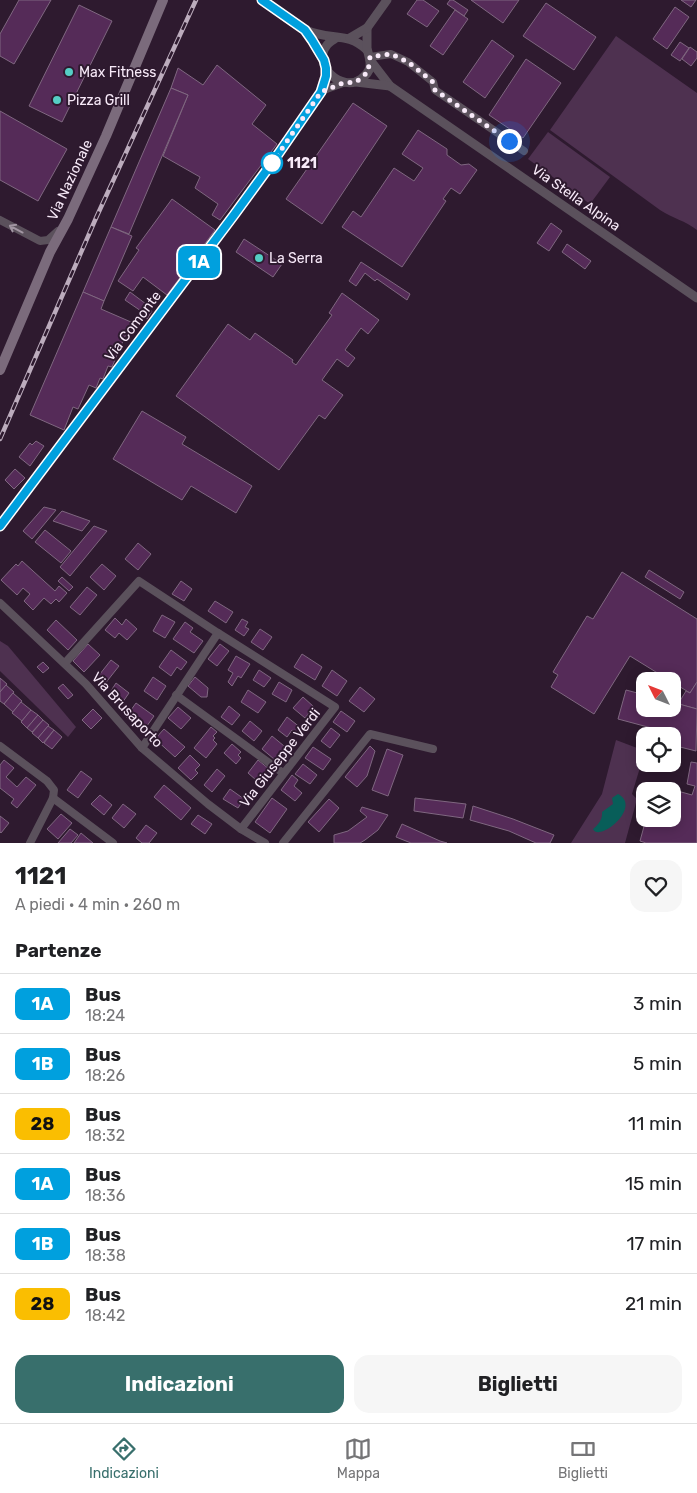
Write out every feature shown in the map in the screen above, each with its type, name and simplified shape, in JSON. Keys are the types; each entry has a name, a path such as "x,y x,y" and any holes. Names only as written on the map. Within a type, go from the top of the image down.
{"main road":[{"name":"Via Nazionale","path":"0,370 50,252 68,219 106,136 163,0"}],"street":[{"path":"156,0 156,17"},
{"path":"262,0 305,30 319,35 350,38 360,43 369,56"},
{"path":"350,38 367,28 387,0"},
{"path":"321,92 343,83 356,82 368,72 367,28"},
{"path":"305,30 330,74 343,83"},
{"path":"324,64 324,52 327,46 336,38"},
{"path":"369,56 391,54 408,62 433,82 435,90 524,151"},
{"name":"Via Stella Alpina","path":"369,56 390,86 697,298"},
{"name":"Via Comonte","path":"0,526 272,163 321,92 326,76 324,64"},
{"name":"Via Stella Alpina","path":"356,82 390,86"},
{"path":"40,241 48,240 54,236 68,219"},
{"path":"0,220 40,241 50,252"},
{"path":"65,663 139,581 218,633 142,748"},
{"name":"Via Brusaporto","path":"0,603 86,684 142,748 208,804 241,829 265,843"},
{"name":"Via Giuseppe Verdi","path":"218,633 335,707 241,829"},
{"path":"176,695 284,773"},
{"path":"283,843 370,734 434,749"},
{"path":"0,746 48,781 54,790 53,798 30,843"},
{"path":"53,798 114,843"}],"shaded area":[{"path":"616,36 697,93 697,230 660,210 550,130"},
{"path":"548,132 610,177 590,204 528,159"},
{"path":"0,641 8,646 76,727 68,737 0,671"},
{"path":"616,740 636,748 636,772 639,772 632,794 636,798 636,803 625,843 571,843 602,794"},
{"path":"618,794 624,800 623,814 610,828 597,832 593,829 600,822 602,812 613,804 612,798"}],"building":[{"path":"19,0 51,0 14,64 0,56 0,34"},
{"path":"417,0 423,0 439,11 427,27 407,14"},
{"path":"450,0 468,10 464,16 447,4"},
{"path":"471,0 519,0 503,23"},
{"path":"681,0 696,0 691,7"},
{"path":"546,3 596,37 574,70 523,36"},
{"path":"79,5 112,21 62,122 29,106"},
{"path":"675,7 689,17 667,49 653,39"},
{"path":"455,10 468,19 443,55 430,46"},
{"path":"492,40 514,56 485,98 463,82"},
{"path":"680,42 689,48 680,61 671,55"},
{"path":"690,47 697,52 697,58 691,66 682,59"},
{"path":"526,59 561,83 523,138 489,115"},
{"path":"217,65 266,105 252,124 277,144 220,220 212,215 218,204 195,188 200,177 163,156 188,95 171,88 178,68 203,85"},
{"path":"171,88 188,95 129,234 111,227"},
{"path":"353,103 387,126 322,224 286,199"},
{"path":"0,111 67,149 38,201 0,180"},
{"path":"418,130 447,149 447,155 461,165 469,164 477,170 460,194 451,188 443,199 446,201 402,267 342,227 353,211 361,217 394,168 414,181 423,168 402,154"},
{"path":"172,199 215,230 167,295 143,277 133,291 118,281 139,250 136,248"},
{"path":"551,223 562,231 549,251 537,243"},
{"path":"111,227 132,236 104,301 83,292"},
{"name":"La Serra","path":"244,239 282,264 273,277 236,252"},
{"path":"567,244 591,261 585,269 562,252"},
{"path":"361,262 410,294 407,300 365,273 356,286 349,281"},
{"path":"83,292 104,301 101,309 131,322 112,367 108,366 103,379 100,378 96,388 89,385 78,409 73,407 64,430 30,415"},
{"path":"130,292 146,304 141,311 125,300"},
{"path":"342,293 379,320 368,334 361,328 345,350 355,358 348,367 337,359 322,380 343,395 325,419 319,415 279,470 176,396 228,324 250,340 255,333 293,360 292,362 296,365 332,315 329,313"},
{"path":"145,306 152,311 147,319 139,313"},
{"path":"142,411 186,437 182,444 252,486 236,513 191,486 182,500 113,459"},
{"path":"36,441 44,446 30,466 19,457 30,443 32,445"},
{"path":"15,469 25,478 14,489 5,480"},
{"path":"44,507 56,510 32,539 23,531"},
{"path":"62,511 90,521 82,531 53,521"},
{"path":"94,526 107,531 70,576 60,567"},
{"path":"45,530 71,551 61,563 35,542"},
{"path":"138,543 151,554 138,570 125,559"},
{"path":"22,561 55,591 59,586 67,593 59,602 56,599 51,604 44,598 33,610 24,601 30,594 23,588 17,595 1,580 16,564 18,566"},
{"path":"102,564 116,576 104,590 90,577"},
{"path":"649,570 684,592 680,599 645,577"},
{"path":"622,572 697,619 697,682 690,693 681,687 681,672 656,672 630,656 594,714 551,687 558,675 553,672 587,616 593,619"},
{"path":"62,577 73,587 69,591 58,581"},
{"path":"181,581 192,589 184,601 172,594"},
{"path":"87,587 97,595 80,615 70,607"},
{"path":"215,601 233,612 226,623 208,611"},
{"path":"162,615 175,622 165,638 153,631"},
{"path":"115,618 122,625 126,619 137,629 127,640 119,633 115,638 105,630"},
{"path":"242,619 248,622 245,627 249,629 244,636 235,630"},
{"path":"56,620 77,640 68,650 47,630"},
{"path":"185,622 193,628 190,632 203,641 194,653 173,639"},
{"path":"260,629 272,637 263,650 251,642"},
{"path":"88,644 100,655 84,672 73,661"},
{"path":"220,644 229,651 217,666 208,659"},
{"path":"171,650 187,662 181,670 177,667 171,676 159,667"},
{"path":"302,654 322,667 315,680 294,667"},
{"path":"236,656 250,664 241,678 238,676 232,686 228,682 233,673 228,670"},
{"path":"111,660 119,666 104,685 96,679"},
{"path":"43,662 49,668 43,673 37,667"},
{"path":"259,670 271,678 264,687 253,680"},
{"path":"332,670 347,681 337,696 322,686"},
{"path":"153,677 166,686 157,700 144,691"},
{"path":"195,677 208,688 207,697 201,697 188,686"},
{"path":"0,678 7,684 0,692"},
{"path":"279,682 292,690 286,702 272,694"},
{"path":"697,682 697,709 681,705 681,699 686,691 690,693"},
{"path":"116,683 129,693 120,706 107,697"},
{"path":"63,684 73,695 68,699 58,688"},
{"path":"6,685 14,692 4,704 0,701 0,692"},
{"path":"360,687 375,699 364,712 349,701"},
{"path":"248,690 266,702 258,713 241,702"},
{"path":"626,690 636,693 636,718 681,718 681,705 697,709 696,751 681,747 681,727 648,727 618,719"},
{"path":"13,693 22,701 13,712 4,704"},
{"path":"303,697 314,707 305,718 293,708"},
{"path":"21,702 31,710 22,721 12,713"},
{"path":"136,703 154,716 144,730 126,717"},
{"path":"229,706 240,715 232,725 221,717"},
{"path":"178,707 191,718 181,729 168,718"},
{"path":"93,709 102,718 91,729 82,720"},
{"path":"31,710 38,715 27,728 21,722"},
{"path":"341,711 355,721 347,732 333,722"},
{"path":"38,715 43,720 32,732 27,728"},
{"path":"287,717 301,728 296,733 292,730 287,737 278,730"},
{"path":"43,720 49,725 38,738 32,733"},
{"path":"250,721 262,731 254,741 242,731"},
{"path":"48,726 54,730 43,743 38,738"},
{"path":"211,727 217,732 213,736 215,738 213,740 217,744 206,758 194,748"},
{"path":"331,728 340,735 330,748 321,741"},
{"path":"164,729 185,747 175,757 155,739"},
{"path":"54,730 62,737 52,749 44,743"},
{"path":"272,736 290,751 280,764 262,749"},
{"path":"232,744 241,752 238,755 241,758 236,764 224,753"},
{"path":"370,746 375,751 367,776 357,787 345,777"},
{"path":"313,747 331,759 323,770 305,758"},
{"path":"387,749 403,755 388,796 372,790"},
{"path":"190,755 200,765 195,770 198,773 191,780 178,768"},
{"path":"4,760 14,768 6,777 17,787 26,777 36,785 17,808 11,803 14,799 0,788 0,765"},
{"path":"258,760 269,769 262,778 259,776 256,780 248,773"},
{"path":"691,762 697,763 697,843 646,843 640,841 644,827 681,827 681,792 692,795 695,786 687,784"},
{"path":"303,764 317,775 310,784 295,774"},
{"path":"217,769 225,776 212,792 204,785"},
{"path":"81,771 92,779 78,798 67,790"},
{"path":"292,775 298,780 294,786 302,793 295,801 281,790"},
{"path":"164,785 191,808 181,820 154,797"},
{"path":"230,789 244,799 238,808 223,799"},
{"path":"100,795 112,805 104,815 91,804"},
{"path":"272,798 287,809 270,833 255,822"},
{"path":"415,798 466,804 463,818 414,811"},
{"path":"329,799 339,808 319,832 308,822"},
{"path":"123,804 136,814 124,828 112,818"},
{"path":"473,806 554,835 550,843 536,843 509,831 470,820"},
{"path":"362,807 388,815 378,830 360,843 334,843 334,835 348,831 367,817 360,811"},
{"path":"61,814 72,823 58,839 47,829"},
{"path":"198,815 212,824 205,834 191,824"},
{"path":"0,816 9,823 1,833 0,832"},
{"path":"402,824 447,843 411,843 396,837"},
{"path":"146,825 157,833 149,843 142,843 136,838"},
{"path":"70,829 78,835 71,843 58,843"},
{"path":"81,833 93,843 74,843"}],"railway":[{"path":"0,439 96,218 196,0"}],"bus line":[{"name":"1A","path":"0,526 234,215 321,92 326,76 326,68 324,60 312,40 305,30 262,0"}],"place":[{"name":"Max Fitness","path":"69,72"},
{"name":"Pizza Grill","path":"57,100"},
{"name":"1121","path":"272,163"},
{"name":"La Serra","path":"259,258"}],"route":[{"path":"272,163 321,92 343,83 356,82 368,72 370,57 391,54 408,62 433,82 435,90 509,141"}]}
